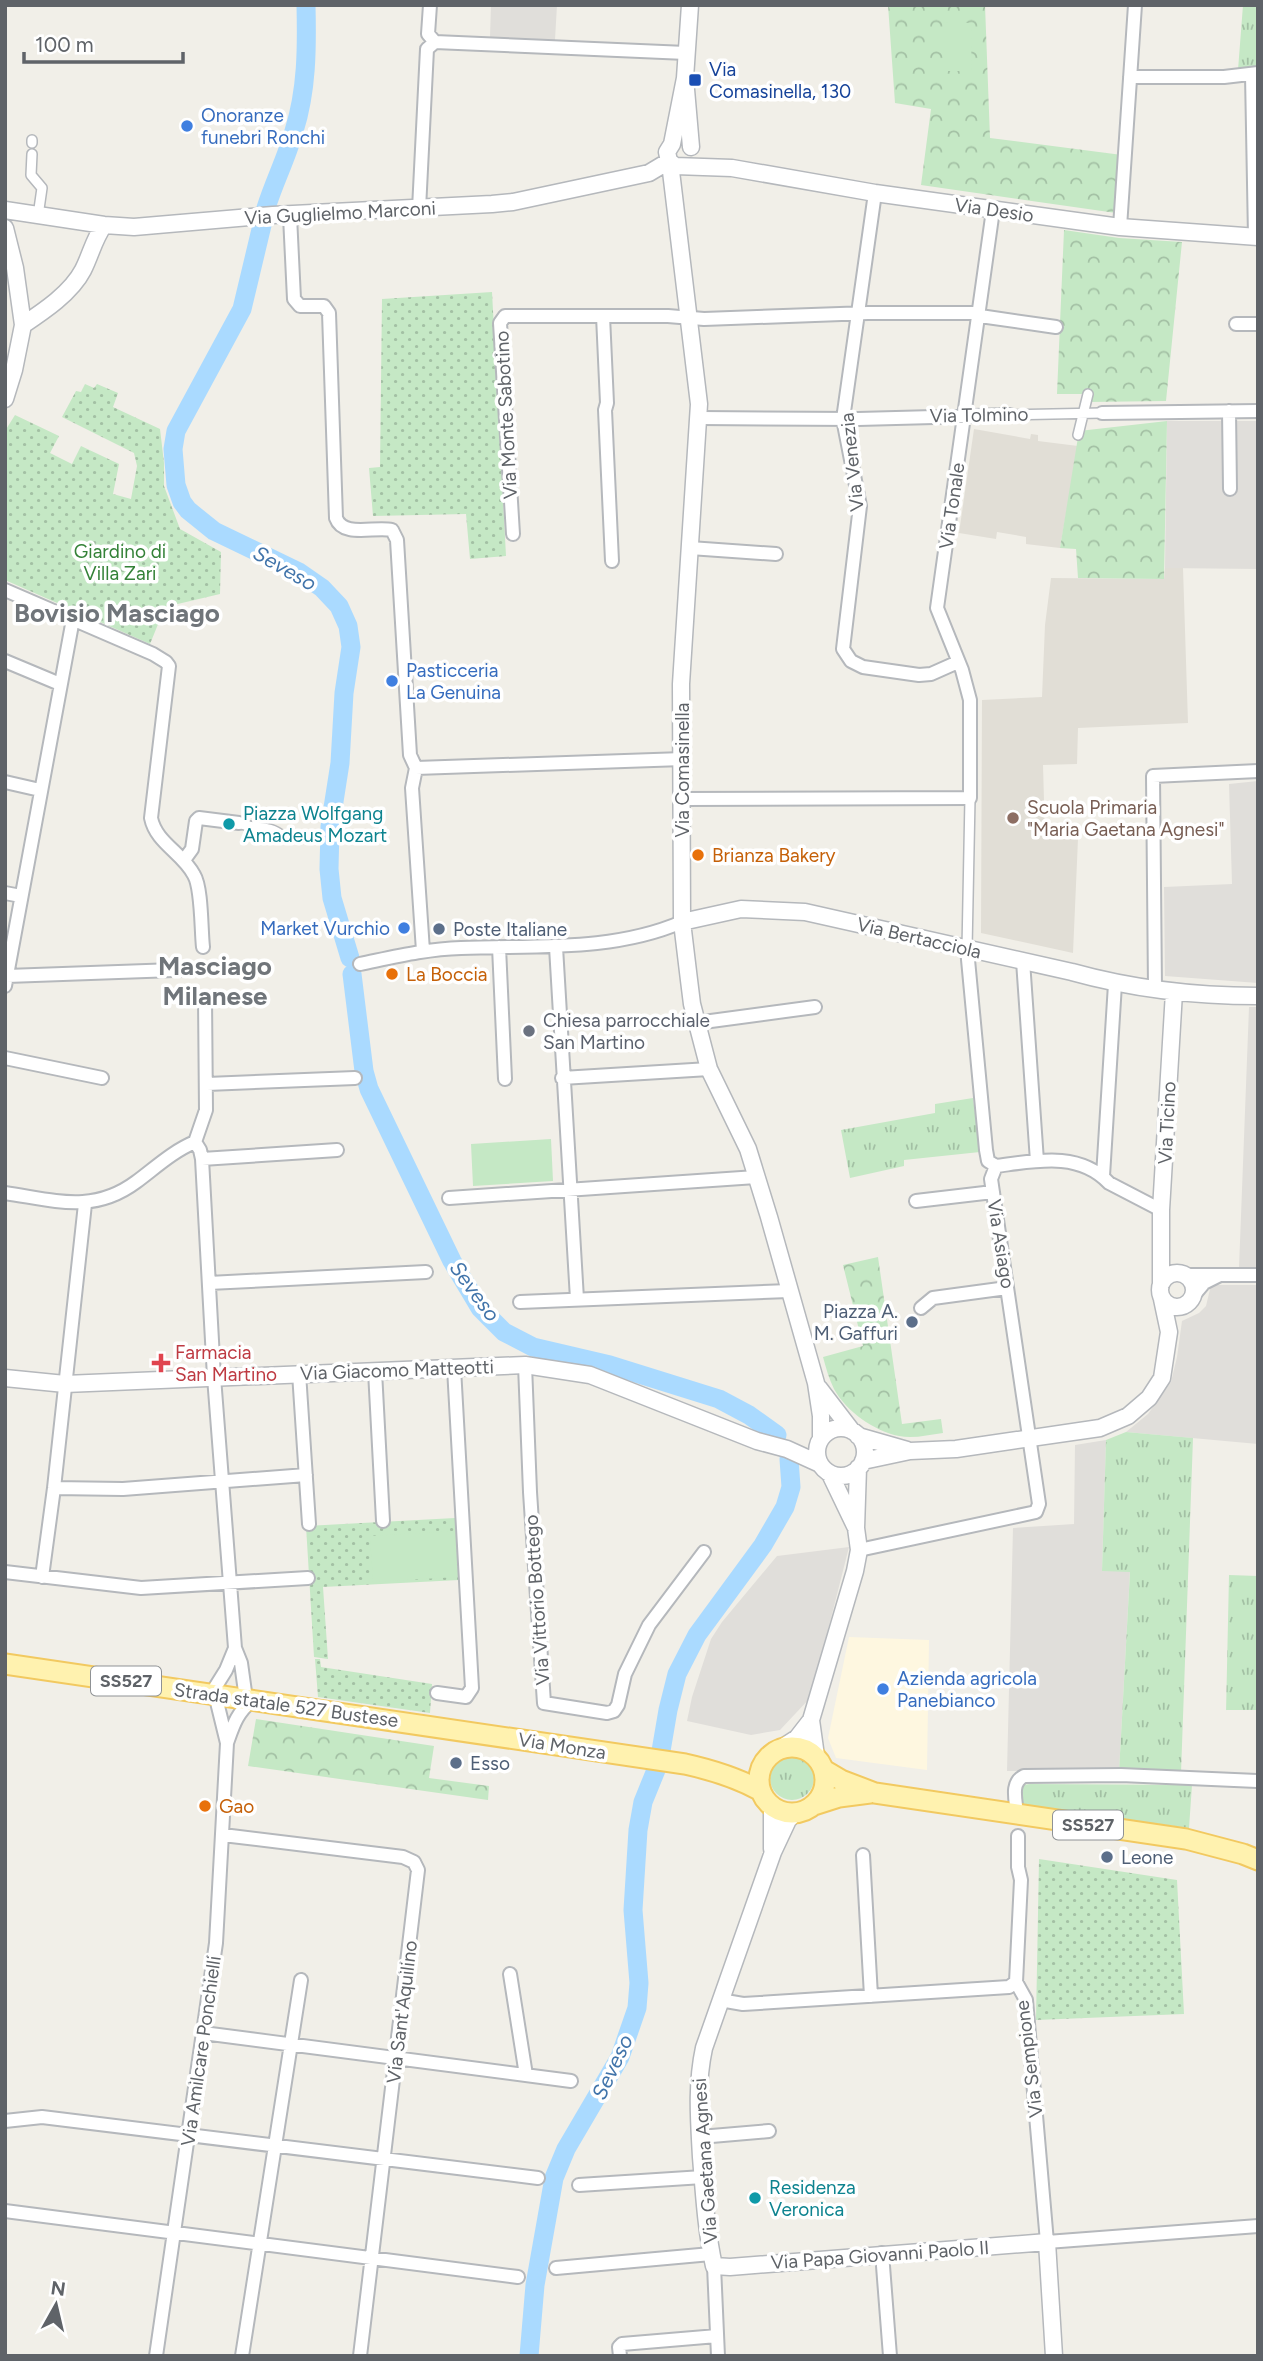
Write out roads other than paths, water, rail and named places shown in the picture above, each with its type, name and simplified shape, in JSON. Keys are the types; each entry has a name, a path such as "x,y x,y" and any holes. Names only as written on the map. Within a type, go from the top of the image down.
{"main road":[{"name":"Strada statale 527 Bustese","path":"5,1664 484,1735"},
{"name":"Via Monza","path":"484,1735 711,1769"},
{"name":"SS527","path":"711,1769 746,1764 794,1746 805,1748 841,1780 875,1793 1186,1839 1258,1860"},
{"path":"766,1799 759,1772 776,1751"},
{"path":"814,1805 824,1789 820,1763"},
{"name":"SS527","path":"711,1769 735,1778 782,1812 794,1813 839,1797 875,1793"}],"street":[{"path":"430,5 428,34 435,43"},
{"name":"Via Comasinella","path":"690,5 680,162 699,418 682,653 682,922 696,1023 709,1069 748,1149 816,1383 821,1416 819,1442"},
{"path":"1120,227 1135,5"},
{"path":"419,209 428,49 435,43 686,54"},
{"path":"1130,77 1224,77 1255,74 1256,237"},
{"name":"Via Comasinella","path":"680,162 667,152 672,144 685,78"},
{"path":"32,155 32,175 42,188 39,209"},
{"name":"Via Guglielmo Marconi","path":"5,209 104,225 163,225 273,215 419,209 513,202 649,173 680,162"},
{"name":"Via Desio","path":"680,162 706,168 732,168 993,210 1120,227 1256,237"},
{"name":"Via Venezia","path":"875,192 843,419 860,506 843,640 845,654 851,661 863,667 919,675 931,674 958,662"},
{"name":"Via Tonale","path":"970,798 970,700 937,608 993,210"},
{"path":"290,216 294,299 300,306 324,306 329,313 336,518 338,524 346,529 391,530 397,540 410,755 416,768 412,789 423,951"},
{"path":"23,325 78,279 91,247 104,225"},
{"path":"5,228 16,274 23,325 5,399"},
{"path":"20,296 31,307 44,310"},
{"name":"Via Monte Sabotino","path":"513,534 501,318 505,316 690,318 974,313 1056,327"},
{"path":"603,316 612,561"},
{"path":"1236,324 1258,324"},
{"path":"1078,435 1088,394"},
{"path":"1229,411 1230,489"},
{"name":"Via Tolmino","path":"699,418 843,419 1258,411"},
{"path":"690,548 776,554"},
{"path":"5,590 166,662 169,666 151,818 156,833 184,860 197,881 203,947"},
{"path":"73,619 6,981 202,969"},
{"path":"5,661 60,684"},
{"path":"416,768 682,759"},
{"path":"1155,989 1153,776 1258,771"},
{"path":"5,782 40,790"},
{"path":"683,799 970,798 967,949"},
{"path":"184,860 192,849 196,821 199,818 271,829 282,836"},
{"path":"5,893 21,897"},
{"name":"Via Bertacciola","path":"682,922 741,909 794,911 1115,984 1174,992 1258,996"},
{"path":"360,964 423,951 582,946 667,928 682,922"},
{"path":"499,947 505,1079"},
{"path":"556,947 576,1299"},
{"name":"Via Asiago","path":"859,1550 1036,1512 1039,1504 993,1192 991,1174 996,1166 988,1161 986,1150 967,949"},
{"path":"1023,961 1037,1161"},
{"path":"1142,964 1155,965"},
{"path":"1103,1177 1115,984"},
{"name":"Via Ticino","path":"910,1451 956,1449 1031,1440 1100,1428 1128,1416 1149,1398 1162,1378 1169,1332 1161,1291 1161,1210 1174,992"},
{"path":"5,1193 85,1204 99,1202 128,1189 184,1147 195,1142 206,1110 205,998"},
{"path":"696,1023 815,1007"},
{"path":"5,1058 102,1078"},
{"path":"562,1078 709,1069"},
{"path":"207,1084 355,1078"},
{"path":"195,1142 201,1150 202,1159 214,1377 235,1648 249,1700"},
{"path":"202,1159 337,1150"},
{"path":"996,1166 1037,1161 1070,1161 1083,1164 1109,1184 1161,1210"},
{"path":"449,1198 755,1177"},
{"path":"916,1201 993,1192"},
{"path":"41,1577 54,1488 85,1204"},
{"path":"1160,1253 1193,1287 1188,1301"},
{"path":"209,1283 426,1272"},
{"path":"1220,1274 1204,1283 1188,1301 1169,1305 1161,1291 1166,1276 1183,1274 1220,1274 1258,1275"},
{"path":"921,1308 933,1298 1007,1288"},
{"path":"520,1302 789,1291"},
{"name":"Via Ticino","path":"1169,1332 1188,1301"},
{"name":"Via Vittorio Bottego","path":"525,1365 530,1492 544,1703 607,1713 614,1711 618,1705 625,1674 649,1625 704,1552"},
{"name":"Via Giacomo Matteotti","path":"5,1378 65,1384 299,1373 546,1366 590,1375 772,1444 796,1450 825,1469"},
{"path":"436,1693 461,1698 466,1697 472,1688 454,1368"},
{"path":"375,1371 383,1521"},
{"path":"299,1373 309,1524"},
{"name":"Via Comasinella","path":"816,1383 855,1433"},
{"path":"856,1528 825,1469 819,1442 833,1430 855,1433 910,1451"},
{"path":"776,1751 797,1738 811,1720 855,1571 859,1550 856,1528 861,1465 865,1452 855,1433"},
{"name":"Via Giacomo Matteotti","path":"796,1450 819,1442"},
{"path":"825,1469 848,1475 861,1465 910,1451"},
{"path":"54,1488 123,1489 306,1475"},
{"path":"5,1572 141,1588 308,1578"},
{"path":"213,1694 235,1648"},
{"name":"Via Amilcare Ponchielli","path":"213,1694 227,1743"},
{"name":"Via Amilcare Ponchielli","path":"156,2356 216,1943 227,1743 235,1721 249,1700"},
{"path":"811,1720 820,1763"},
{"path":"1017,1814 1015,1786 1018,1779 1024,1776 1121,1775 1258,1781"},
{"name":"Via Gaetana Agnesi","path":"766,1799 773,1852"},
{"name":"Via Gaetana Agnesi","path":"718,2356 713,2260 700,2137 698,2078 704,2048 773,1852 794,1813"},
{"name":"Via Sant'Aquilino","path":"223,1835 403,1857 414,1863 418,1870 360,2356"},
{"name":"Via Sempione","path":"1018,1836 1018,1867 1021,1880 1016,1982 1026,2000 1046,2242"},
{"path":"863,1855 872,1996"},
{"path":"510,1974 526,2075"},
{"path":"242,2356 301,1980"},
{"path":"720,2000 743,2004 1009,1987 1016,1982"},
{"path":"203,2034 571,2081"},
{"path":"5,2121 42,2117 538,2178"},
{"path":"700,2137 769,2131"},
{"path":"579,2185 703,2177"},
{"path":"5,2211 518,2277"},
{"path":"1054,2356 1046,2242 1258,2226"},
{"name":"Via Papa Giovanni Paolo II","path":"713,2260 730,2267 1046,2242"},
{"path":"882,2253 890,2356"},
{"path":"556,2268 713,2260"},
{"path":"620,2356 621,2344 716,2336"}],"waterway":[{"name":"Seveso","path":"266,208 291,141 302,100 306,5"},
{"name":"Seveso","path":"263,221 242,309 176,431 173,449 176,485 188,510 214,531 299,572 322,588 339,606 348,626 351,647 344,693 340,763 330,827 329,869 332,898 350,958"},
{"name":"Seveso","path":"352,974 364,1071 369,1089 452,1261 480,1308 504,1332 533,1347 610,1365 719,1399 749,1415 777,1435"},
{"name":"Seveso","path":"661,1751 677,1674 697,1635 763,1545 785,1507 791,1487 789,1459"},
{"name":"Seveso","path":"529,2356 535,2285 554,2178 566,2149 620,2057 637,2008 639,1983 633,1910 638,1830 643,1802 656,1770"}],"place":[{"name":"Via Comasinella, 130","path":"695,80"},
{"name":"Onoranze funebri Ronchi","path":"187,126"},
{"name":"Pasticceria La Genuina","path":"392,681"},
{"name":"Scuola Primaria \"Maria Gaetana Agnesi\"","path":"1013,818"},
{"name":"Piazza Wolfgang Amadeus Mozart","path":"229,824"},
{"name":"Brianza Bakery","path":"698,855"},
{"name":"Market Vurchio","path":"404,928"},
{"name":"Poste Italiane","path":"439,929"},
{"name":"La Boccia","path":"392,974"},
{"name":"Chiesa parrocchiale San Martino","path":"529,1031"},
{"name":"Piazza A. M. Gaffuri","path":"912,1322"},
{"name":"Farmacia San Martino","path":"161,1363"},
{"name":"Azienda agricola Panebianco","path":"883,1689"},
{"name":"Esso","path":"456,1763"},
{"name":"Gao","path":"205,1806"},
{"name":"Leone","path":"1107,1857"},
{"name":"Residenza Veronica","path":"755,2198"}],"district":[{"name":"Bovisio Masciago","path":"117,613"},
{"name":"Masciago Milanese","path":"215,981"}],"park label":[{"name":"Giardino di Villa Zari","path":"120,562"}]}
